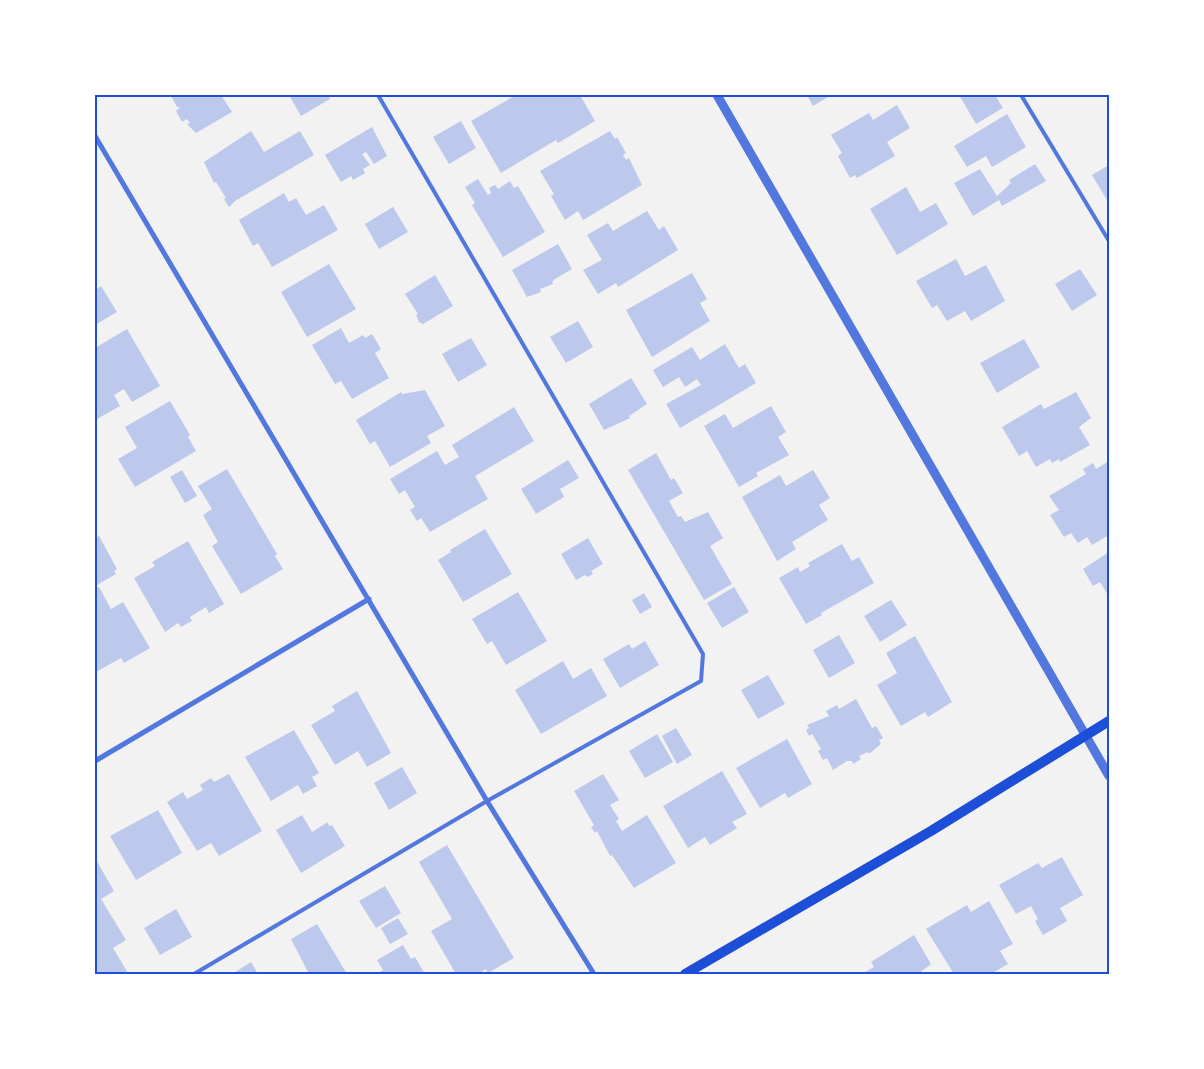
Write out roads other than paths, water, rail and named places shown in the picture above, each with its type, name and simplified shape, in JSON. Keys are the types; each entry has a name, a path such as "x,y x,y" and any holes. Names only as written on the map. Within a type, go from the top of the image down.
{"main road":[{"path":"685,974 931,832 1085,735 1109,722"}],"street":[{"path":"717,95 1109,776"},
{"path":"95,136 369,599 486,801 594,974"},
{"path":"95,761 369,599"}],"lane":[{"path":"194,974 486,801 701,681 703,654 378,95"},
{"path":"1021,95 1109,241"}]}
